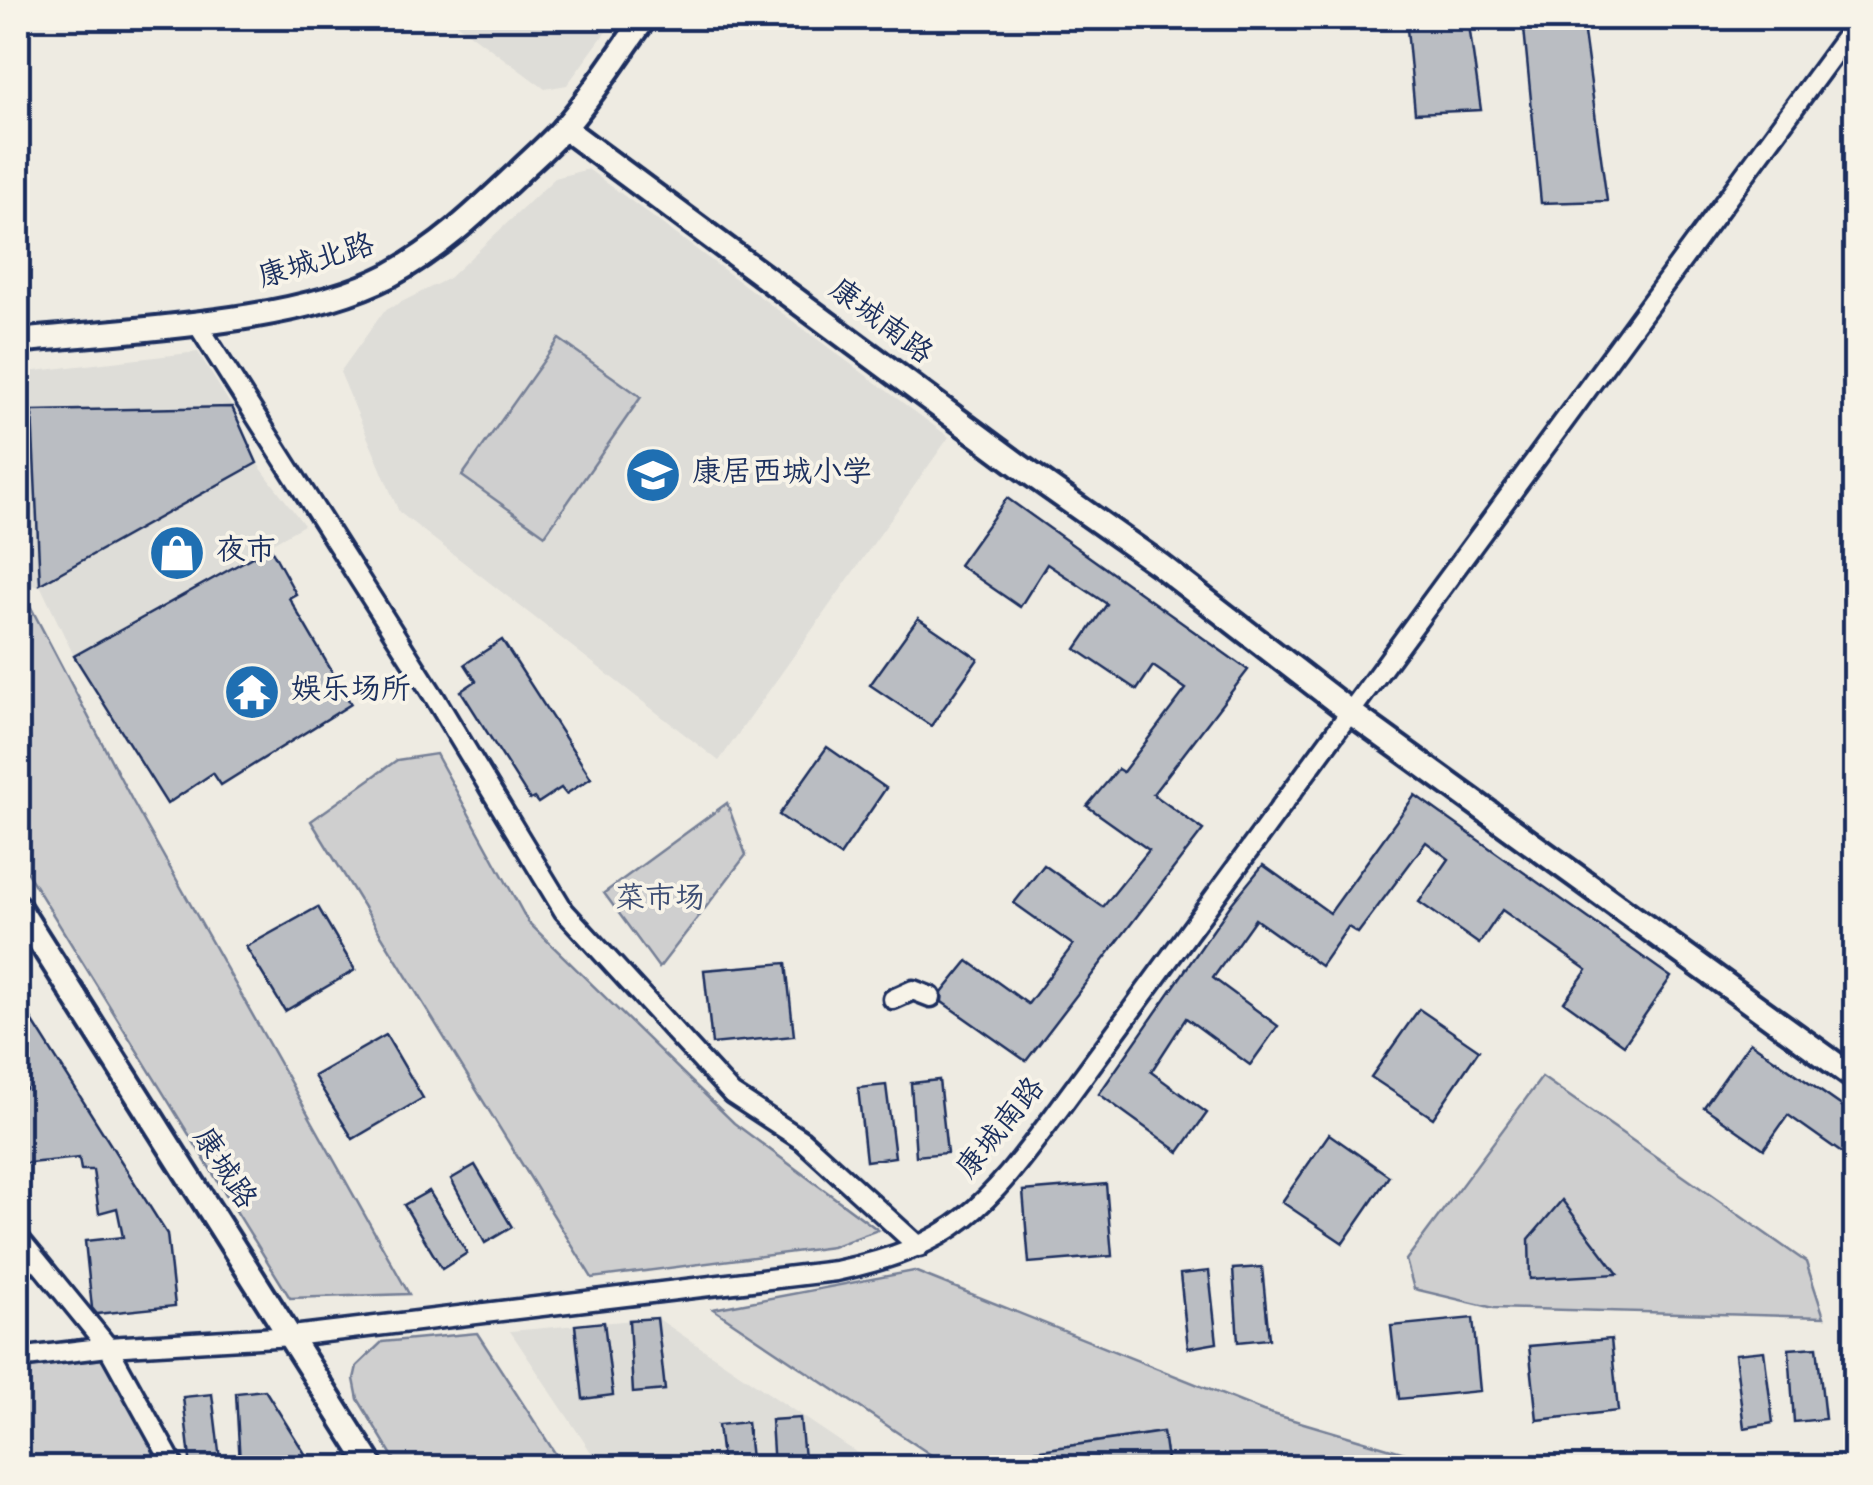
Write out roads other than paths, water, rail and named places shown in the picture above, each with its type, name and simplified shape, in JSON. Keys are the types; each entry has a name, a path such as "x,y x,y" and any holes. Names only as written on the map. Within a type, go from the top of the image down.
{"street":[{"name":"康城北路","path":"18,341 196,322 298,306 388,276 462,226 564,128 645,18"},
{"path":"1350,712 1856,23"},
{"name":"康城南路","path":"564,128 1020,467 1160,565 1350,712 1856,1078"},
{"path":"196,322 435,698 564,911 732,1094 802,1140 920,1247"},
{"name":"康城南路","path":"18,1358 108,1347 292,1336 836,1271 882,1262 920,1247 951,1230 999,1188 1350,712"},
{"name":"康城路","path":"18,907 373,1468"},
{"path":"892,999 912,990 931,997"},
{"path":"19,1242 108,1347 174,1468"}],"place":[{"name":"康居西城小学","path":"653,475"},
{"name":"夜市","path":"177,553"},
{"name":"娱乐场所","path":"252,692"}],"park label":[{"name":"菜市场","path":"660,901"}]}
